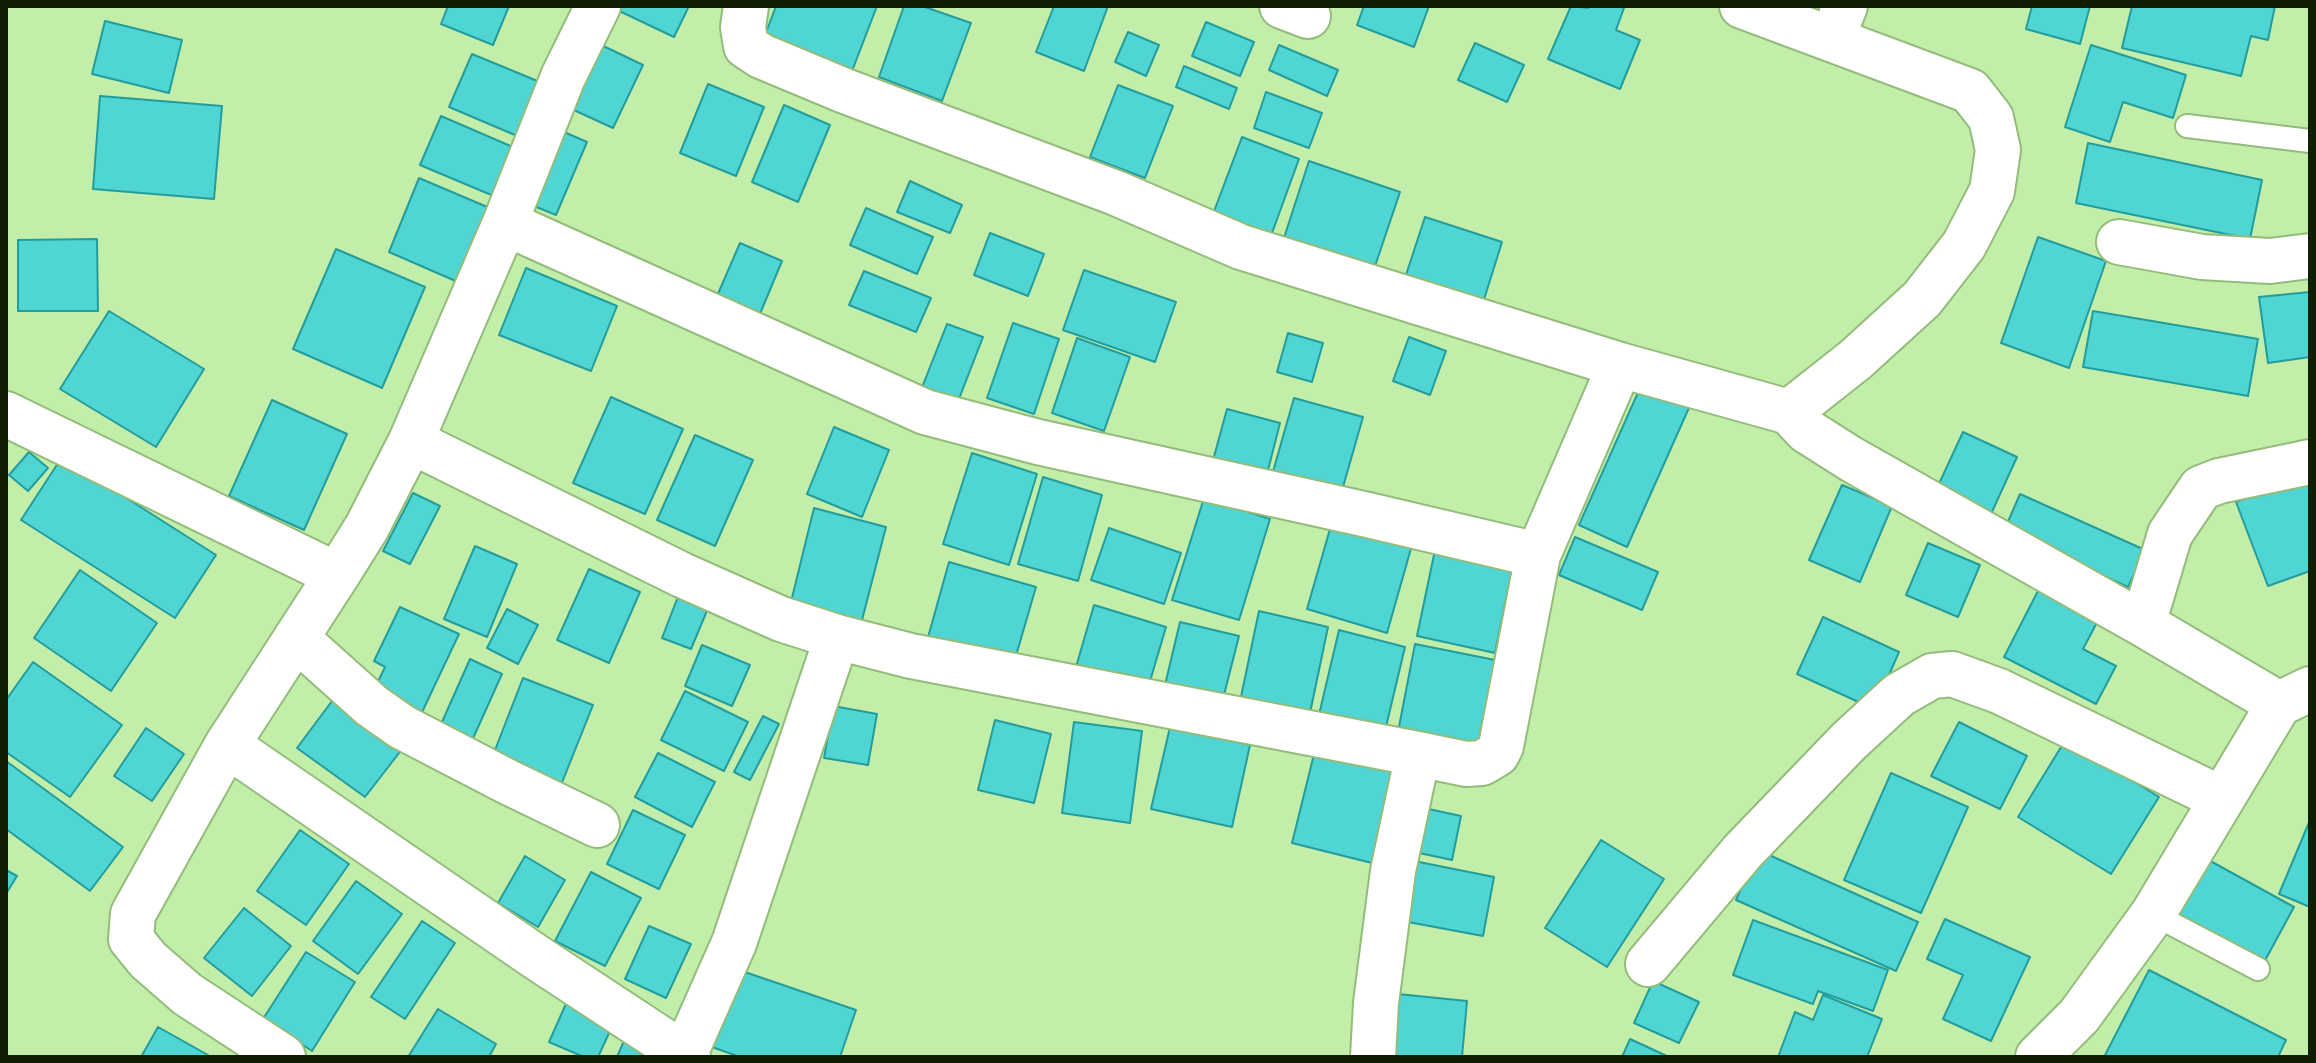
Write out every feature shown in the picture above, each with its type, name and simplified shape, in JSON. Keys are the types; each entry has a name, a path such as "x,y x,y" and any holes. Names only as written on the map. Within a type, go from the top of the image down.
{"street":[{"path":"283,1057 187,994 148,960 131,939 133,914 227,745 367,527 411,441 505,223 563,77 598,6"},
{"path":"746,6 743,27 746,46 761,56 845,91 1116,193 1241,247 1798,421 1851,459 2143,624 2295,697 2222,799 2153,914 2079,1016 2038,1057"},
{"path":"1742,6 1839,23 1970,91 1991,118 1998,150 1992,191 1964,245 1922,299 1855,360 1798,421"},
{"path":"505,223 925,412 1038,442 1538,555"},
{"path":"2119,242 2202,257 2270,261 2310,256 2310,237"},
{"path":"411,441 682,575 781,619 837,637 911,656 1466,764 1482,763 1497,754 1501,746 1538,555 1620,365"},
{"path":"6,414 337,575"},
{"path":"2143,624 2170,534 2201,488 2219,481 2310,462"},
{"path":"227,745 686,1056 734,943 837,637"},
{"path":"296,638 372,706 402,727 597,825"},
{"path":"1648,964 1743,851 1849,741 1899,695 1932,676 1952,674 1999,691 2222,799"},
{"path":"1373,1057 1376,1003 1393,871 1418,754"}],"lane":[{"path":"2187,126 2310,141"},
{"path":"2153,914 2258,969"}],"building":[{"path":"448,6 509,6 493,45 441,24"},
{"path":"614,6 689,6 674,37"},
{"path":"776,6 877,6 849,79 761,46"},
{"path":"904,6 922,6 971,23 942,101 879,77"},
{"path":"1054,6 1108,6 1084,71 1036,52"},
{"path":"1364,6 1429,6 1414,47 1357,25"},
{"path":"1571,6 1624,8 1616,30 1640,40 1620,89 1548,59"},
{"path":"2032,6 2090,6 2080,44 2026,29"},
{"path":"2132,6 2275,6 2268,40 2251,36 2241,76 2122,48"},
{"path":"105,21 182,40 169,93 92,74"},
{"path":"1206,22 1254,42 1240,76 1192,56"},
{"path":"1128,32 1159,45 1146,76 1115,62"},
{"path":"595,42 643,65 613,128 565,106"},
{"path":"1475,43 1524,65 1507,102 1458,80"},
{"path":"1279,45 1338,70 1327,96 1269,70"},
{"path":"2091,45 2186,75 2173,118 2123,102 2110,142 2065,127"},
{"path":"472,54 552,87 529,141 449,107"},
{"path":"1184,66 1237,88 1229,109 1176,87"},
{"path":"708,84 764,107 736,176 680,153"},
{"path":"1118,85 1173,106 1145,178 1090,157"},
{"path":"1266,92 1322,113 1309,148 1254,128"},
{"path":"100,96 222,106 214,199 93,189"},
{"path":"784,105 830,125 798,202 752,182"},
{"path":"441,116 529,154 508,202 420,165"},
{"path":"555,128 587,142 556,215 524,202"},
{"path":"1242,137 1299,159 1268,244 1210,222"},
{"path":"2088,143 2262,180 2250,239 2076,203"},
{"path":"1309,161 1400,192 1371,278 1281,247"},
{"path":"419,178 499,212 467,286 389,252"},
{"path":"910,181 962,205 950,233 897,212"},
{"path":"866,208 933,237 917,274 850,245"},
{"path":"1425,217 1502,242 1482,306 1404,281"},
{"path":"990,233 1044,254 1028,296 974,275"},
{"path":"2038,237 2106,261 2069,368 2001,343"},
{"path":"97,239 98,311 18,311 18,240"},
{"path":"740,243 782,261 757,321 714,303"},
{"path":"336,249 425,287 382,388 293,349"},
{"path":"526,268 617,306 591,371 499,335"},
{"path":"1084,270 1176,302 1155,362 1063,330"},
{"path":"864,271 931,298 916,332 849,305"},
{"path":"2310,292 2310,357 2268,363 2259,297"},
{"path":"109,311 204,369 156,447 60,389"},
{"path":"2093,311 2258,339 2248,396 2083,367"},
{"path":"1013,323 1059,339 1034,414 987,398"},
{"path":"947,324 983,337 957,404 921,390"},
{"path":"1288,333 1323,343 1312,382 1277,372"},
{"path":"1409,337 1446,351 1430,395 1393,381"},
{"path":"1077,338 1130,357 1104,431 1052,413"},
{"path":"1644,379 1692,401 1627,547 1579,525"},
{"path":"611,397 683,429 645,514 573,483"},
{"path":"1294,398 1363,417 1341,494 1272,475"},
{"path":"272,400 347,434 304,530 229,496"},
{"path":"1227,409 1280,423 1266,478 1212,464"},
{"path":"834,427 889,450 862,517 807,494"},
{"path":"1963,432 2017,457 1986,525 1931,501"},
{"path":"695,435 753,460 715,546 657,520"},
{"path":"29,452 48,468 28,491 9,475"},
{"path":"972,453 1037,474 1009,565 943,544"},
{"path":"62,457 216,555 175,618 21,520"},
{"path":"2310,475 2310,571 2268,586 2236,502"},
{"path":"1043,477 1102,495 1078,581 1018,564"},
{"path":"1842,485 1892,506 1860,582 1809,560"},
{"path":"413,493 440,506 410,564 383,551"},
{"path":"2020,494 2145,550 2128,587 2004,531"},
{"path":"1204,498 1270,519 1239,620 1172,600"},
{"path":"814,508 886,527 862,620 791,602"},
{"path":"1332,522 1412,545 1387,633 1307,609"},
{"path":"1109,528 1181,553 1164,604 1091,580"},
{"path":"1575,537 1658,572 1642,610 1559,575"},
{"path":"1928,543 1980,565 1958,617 1906,595"},
{"path":"475,546 517,564 487,637 444,619"},
{"path":"1435,550 1513,566 1495,653 1417,636"},
{"path":"949,562 1036,587 1013,666 927,641"},
{"path":"589,569 640,592 609,663 557,640"},
{"path":"80,570 157,623 111,691 34,638"},
{"path":"2042,583 2102,613 2083,649 2116,666 2096,704 2004,657"},
{"path":"679,594 709,606 691,649 662,638"},
{"path":"1094,605 1166,627 1148,688 1076,667"},
{"path":"400,607 459,634 415,727 375,688 385,667 374,661"},
{"path":"507,609 538,625 518,664 487,648"},
{"path":"1259,611 1328,627 1310,713 1238,711"},
{"path":"1823,617 1899,652 1874,709 1797,674"},
{"path":"1180,622 1239,636 1223,699 1165,685"},
{"path":"1339,630 1405,647 1384,735 1318,719"},
{"path":"1415,644 1500,661 1483,749 1398,732"},
{"path":"702,645 750,665 732,706 685,686"},
{"path":"470,659 502,674 470,745 438,731"},
{"path":"33,662 122,725 70,797 6,752 6,700"},
{"path":"523,678 593,705 557,795 488,768"},
{"path":"685,691 748,722 724,771 661,740"},
{"path":"338,693 406,744 365,797 297,748"},
{"path":"833,706 877,714 868,765 824,758"},
{"path":"763,716 779,724 750,780 734,772"},
{"path":"995,720 1051,734 1034,803 978,790"},
{"path":"1074,722 1142,731 1130,823 1062,813"},
{"path":"1959,722 2027,756 2000,809 1931,776"},
{"path":"1170,727 1250,745 1232,827 1151,809"},
{"path":"146,728 184,754 152,801 114,776"},
{"path":"2066,739 2159,797 2111,874 2018,817"},
{"path":"1316,746 1400,767 1376,864 1292,843"},
{"path":"658,753 715,782 692,827 635,797"},
{"path":"6,761 123,847 90,891 6,829"},
{"path":"1891,773 1968,807 1921,913 1844,880"},
{"path":"1419,807 1461,816 1452,860 1410,851"},
{"path":"633,810 685,835 659,889 607,864"},
{"path":"2310,820 2310,907 2279,894"},
{"path":"300,830 349,864 306,925 257,891"},
{"path":"1601,840 1664,879 1607,967 1545,928"},
{"path":"1758,850 1918,922 1896,971 1736,900"},
{"path":"2194,852 2294,907 2262,966 2162,910"},
{"path":"525,856 565,880 538,927 498,903"},
{"path":"1404,859 1494,877 1483,936 1392,919"},
{"path":"6,870 17,876 6,894"},
{"path":"591,872 641,898 605,966 555,941"},
{"path":"356,881 402,914 358,974 313,941"},
{"path":"244,908 291,946 252,996 204,958"},
{"path":"1945,919 2030,957 1991,1041 1943,1019 1963,975 1927,959"},
{"path":"1753,920 1888,970 1873,1011 1818,991 1813,1004 1733,975"},
{"path":"422,921 455,943 405,1019 371,997"},
{"path":"649,926 691,944 666,998 625,979"},
{"path":"306,952 355,982 312,1051 263,1019"},
{"path":"739,970 856,1010 840,1057 740,1057 712,1047"},
{"path":"2149,970 2286,1040 2278,1057 2104,1057"},
{"path":"1653,981 1699,1002 1679,1043 1634,1023"},
{"path":"1388,993 1467,1001 1462,1057 1383,1057"},
{"path":"1823,995 1882,1019 1867,1057 1778,1057 1795,1012 1813,1020"},
{"path":"569,997 616,1018 598,1057 584,1057 549,1042"},
{"path":"438,1009 496,1044 489,1057 408,1057"},
{"path":"158,1027 208,1055 207,1057 141,1057"},
{"path":"626,1036 673,1057 617,1057"},
{"path":"1630,1039 1669,1057 1622,1057"}]}
